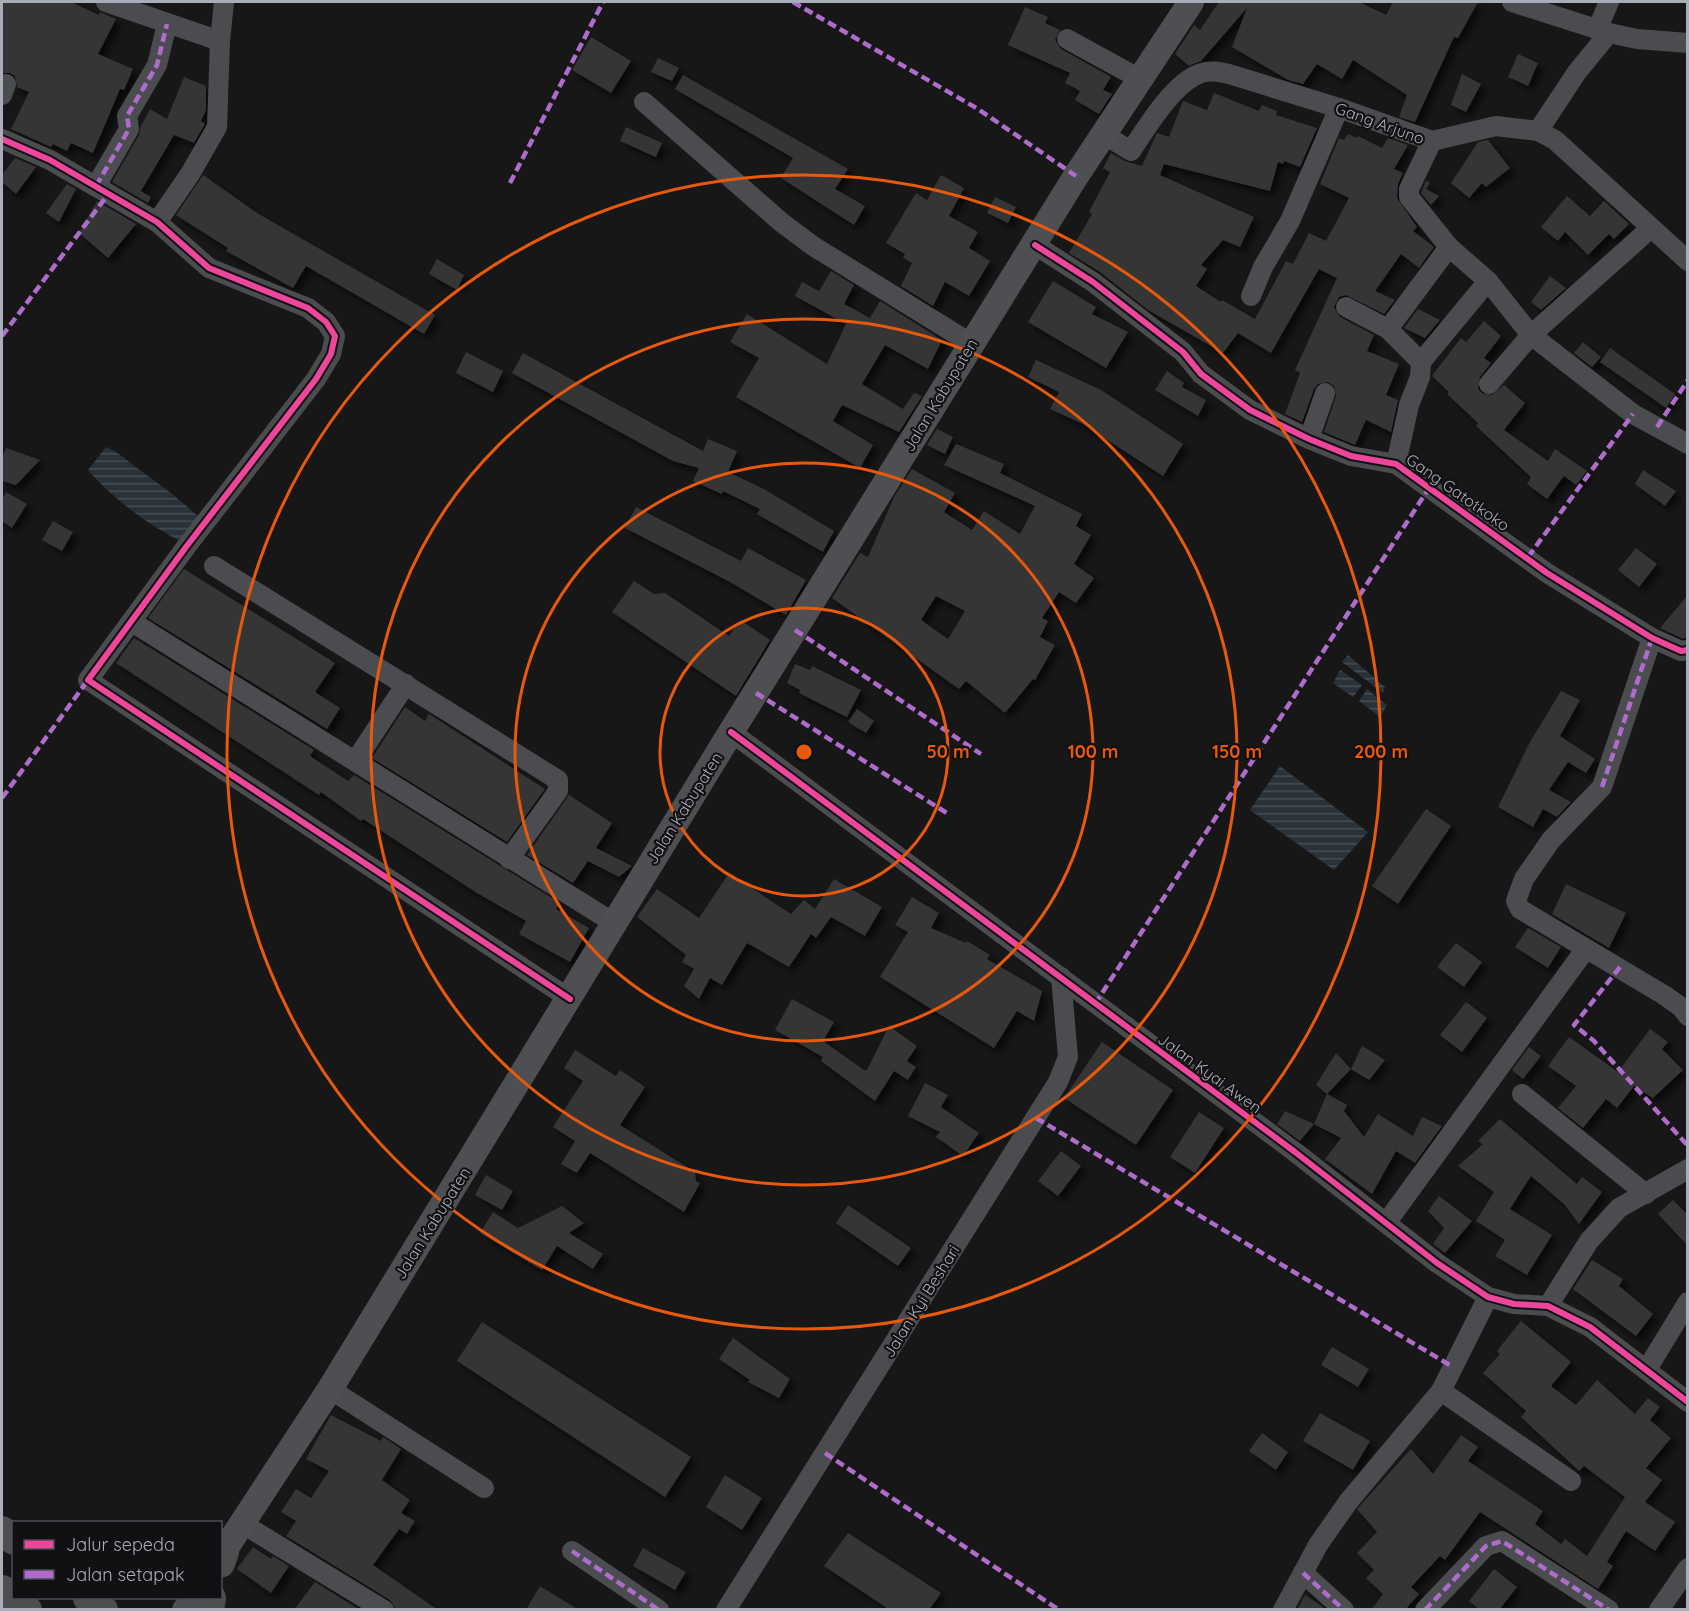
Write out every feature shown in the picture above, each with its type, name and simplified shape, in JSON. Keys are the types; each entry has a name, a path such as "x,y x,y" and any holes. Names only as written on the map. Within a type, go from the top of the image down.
{"highway":[{"path":"2,1590 20,1610"},
{"path":"13,1599 27,1610"},
{"path":"89,1599 103,1610"}],"main road":[{"name":"Jalan Kabupaten","path":"222,1557 330,1389 731,732 1102,134 1191,2"}],"street":[{"path":"106,2 220,41"},
{"path":"157,222 190,174 217,127 220,41 224,2"},
{"path":"1512,2 1603,31 1637,39 1688,43"},
{"path":"1538,131 1603,31 1609,2"},
{"path":"96,186 129,129 127,116 157,65 167,24"},
{"path":"1067,39 1140,79"},
{"name":"Gang Arjuno","path":"1102,134 1131,151 1164,104 1186,82 1197,75 1213,71 1339,108 1432,141 1496,126 1538,131 1555,140 1688,261"},
{"path":"644,102 782,222 813,246 972,344"},
{"path":"1251,296 1263,267 1290,221 1339,108"},
{"path":"2,139 96,186 157,222 209,268 308,308 326,322 335,336 331,354 316,379 186,547 88,680 570,999"},
{"path":"1432,141 1409,189 1409,197 1449,247 1488,281 1531,334 1633,414 1688,444"},
{"path":"1489,384 1531,334 1652,228"},
{"name":"Gang Gatotkoko","path":"1035,245 1094,282 1183,352 1201,374 1250,410 1309,439 1351,456 1396,464 1547,573 1652,638 1681,651 1688,650"},
{"path":"1388,329 1449,247"},
{"path":"1396,464 1409,405 1420,377 1421,362 1488,281"},
{"path":"1346,307 1388,329 1421,362"},
{"path":"1309,439 1324,393"},
{"path":"214,566 558,780 558,791 509,859"},
{"path":"132,622 614,923"},
{"path":"1652,638 1602,787 1551,840 1524,879 1516,901 1520,909 1585,950 1620,967 1664,995 1681,1007 1688,1016"},
{"path":"356,760 406,684"},
{"name":"Jalan Kyai Awen","path":"731,732 1061,977 1437,1263 1488,1297 1514,1304 1548,1306 1590,1327 1688,1402"},
{"path":"1386,1223 1585,950"},
{"name":"Jalan Kyi Beshari","path":"726,1610 1058,1082 1068,1057 1061,977"},
{"path":"1522,1094 1646,1194"},
{"path":"1548,1306 1589,1241 1619,1208 1688,1169"},
{"path":"1283,1610 1318,1545 1348,1502 1441,1390 1488,1297"},
{"path":"1647,1369 1688,1302"},
{"path":"330,1389 484,1488"},
{"path":"1441,1390 1571,1481"},
{"path":"243,1524 384,1610"},
{"path":"1425,1610 1486,1546 1497,1540 1502,1541 1609,1610"},
{"path":"572,1551 659,1610"},
{"path":"1660,1609 1688,1568"},
{"path":"1303,1573 1344,1610"}],"shaded area":[{"path":"106,447 119,454 200,518 180,541 131,510 88,470"},
{"path":"1348,655 1385,687 1383,693 1342,662"},
{"path":"1340,670 1362,685 1353,697 1333,683"},
{"path":"1367,689 1387,705 1380,717 1359,701"},
{"path":"1280,766 1368,832 1334,870 1250,810"}],"building":[{"path":"2,2 71,2 99,15 100,12 116,19 98,54 133,69 124,90 120,89 93,153 71,143 67,151 53,144 51,147 11,129 29,92 17,87 15,76 2,73"},
{"path":"1219,2 1359,2 1386,15 1393,2 1478,2 1458,38 1454,37 1415,122 1399,117 1407,95 1353,60 1342,79 1317,64 1303,84 1288,80 1232,47 1247,8 1201,61 1189,66 1175,54 1194,25 1200,30"},
{"path":"1025,7 1048,17 1045,23 1060,30 1055,40 1061,49 1111,77 1103,90 1112,94 1099,114 1075,100 1080,91 1065,83 1070,73 1008,45"},
{"path":"591,37 631,61 611,93 572,70"},
{"path":"1518,54 1538,63 1528,86 1508,77"},
{"path":"658,58 679,68 672,81 651,72"},
{"path":"1462,74 1481,84 1466,112 1451,105"},
{"path":"683,75 848,169 835,189 865,206 854,225 781,178 793,158 675,89"},
{"path":"184,77 206,86 206,110 201,121 205,124 194,143 174,135 141,191 151,197 148,203 112,182 139,135 150,109 167,119"},
{"path":"1214,93 1259,111 1262,105 1277,111 1276,115 1317,128 1300,167 1284,161 1283,164 1278,162 1270,191 1164,164 1160,175 1254,217 1240,247 1223,240 1201,265 1207,269 1196,286 1255,319 1286,261 1293,264 1309,233 1326,241 1349,198 1320,184 1339,138 1344,140 1348,134 1357,138 1358,136 1382,148 1388,138 1408,145 1394,169 1403,173 1398,184 1397,198 1417,227 1413,231 1434,247 1419,268 1401,254 1375,291 1395,300 1384,314 1346,295 1339,297 1334,307 1340,317 1374,335 1367,351 1399,364 1386,395 1398,400 1391,432 1366,420 1355,445 1324,432 1336,396 1334,386 1328,382 1318,384 1314,389 1302,422 1285,414 1300,373 1295,370 1337,278 1319,269 1271,353 1238,333 1223,353 1148,310 1100,272 1069,253 1092,214 1089,212 1110,172 1103,168 1111,153 1125,161 1142,166 1157,133 1169,137 1183,101 1207,110"},
{"path":"626,127 662,143 656,157 620,141"},
{"path":"1488,140 1510,168 1486,187 1482,183 1469,198 1451,183 1478,142"},
{"path":"15,158 36,167 16,194 2,182 2,175"},
{"path":"203,175 257,213 435,315 424,334 306,266 293,288 226,251 228,248 176,215"},
{"path":"941,175 964,188 949,216 978,232 969,248 990,261 969,296 945,282 933,306 901,286 912,263 903,258 905,254 886,243 916,193 927,200"},
{"path":"1426,181 1430,182 1426,189 1439,196 1431,205 1421,193"},
{"path":"67,184 76,189 59,222 46,213"},
{"path":"1567,196 1590,216 1604,201 1629,224 1614,239 1609,234 1588,255 1565,232 1558,241 1541,227"},
{"path":"995,197 1016,207 1008,223 987,213"},
{"path":"97,201 136,224 108,258 79,233"},
{"path":"437,259 464,275 457,290 429,274"},
{"path":"831,271 854,285 844,304 870,318 880,301 942,340 928,369 885,345 862,384 903,409 914,393 922,396 899,432 842,405 833,421 873,445 860,468 736,397 759,358 730,342 747,314 827,364 846,324 795,296 802,282 819,291"},
{"path":"1550,276 1566,288 1541,310 1531,302"},
{"path":"1053,281 1096,307 1092,314 1128,332 1106,368 1028,322"},
{"path":"1418,309 1440,320 1425,338 1404,328"},
{"path":"1484,321 1501,336 1484,358 1491,363 1480,377 1478,389 1482,393 1492,395 1504,385 1525,403 1504,430 1548,461 1555,449 1587,471 1576,485 1564,476 1547,499 1527,484 1531,477 1476,426 1478,423 1447,394 1449,392 1432,376 1461,338 1466,342"},
{"path":"1583,342 1601,357 1592,367 1574,353"},
{"path":"1610,348 1675,394 1666,408 1600,362"},
{"path":"466,352 503,371 493,392 456,373"},
{"path":"523,353 703,451 708,439 737,451 728,472 764,489 834,531 823,552 757,514 760,509 723,491 722,494 693,481 699,468 673,461 512,373"},
{"path":"1036,360 1101,390 1183,444 1163,476 1081,423 1050,409 1059,392 1028,377"},
{"path":"1167,371 1184,383 1182,387 1206,400 1198,416 1155,390"},
{"path":"937,429 953,437 945,454 927,445"},
{"path":"956,444 1004,464 1000,473 1082,514 1076,526 1091,535 1074,564 1094,578 1076,603 1059,592 1042,618 1048,621 1040,637 1055,645 1035,680 1033,679 1005,713 966,681 959,689 832,598 860,553 868,557 894,497 912,469 955,493 944,512 972,530 984,511 1020,534 1035,506 944,465","holes":["936,596 965,611 948,639 921,620"]},
{"path":"6,448 40,460 16,485 2,481 2,458"},
{"path":"1643,470 1676,491 1665,506 1635,484"},
{"path":"6,492 27,504 12,528 2,521 2,500"},
{"path":"636,507 741,561 748,548 806,580 786,615 730,582 625,528"},
{"path":"53,521 73,532 62,551 42,540"},
{"path":"1636,548 1657,564 1639,587 1618,570"},
{"path":"184,569 335,663 315,692 340,708 327,729 148,618"},
{"path":"634,581 654,594 665,593 729,636 740,620 770,640 736,696 612,612"},
{"path":"1688,595 1688,636 1683,639 1660,628"},
{"path":"134,638 314,750 310,756 348,781 354,775 560,903 556,909 589,928 570,962 519,934 526,921 477,893 363,819 361,821 321,792 319,795 116,663"},
{"path":"795,664 810,670 812,666 861,690 847,717 799,693 800,690 787,683"},
{"path":"1561,691 1580,700 1560,736 1595,759 1586,773 1568,762 1549,790 1571,802 1557,817 1543,809 1533,827 1498,807 1530,742"},
{"path":"405,707 425,721 429,714 545,789 507,842 372,758"},
{"path":"857,709 874,721 866,733 848,722"},
{"path":"569,795 612,823 596,848 632,866 619,877 588,861 573,883 527,855"},
{"path":"1426,809 1451,826 1398,904 1372,886"},
{"path":"729,873 791,914 804,900 815,909 834,879 882,907 865,936 831,917 816,938 811,934 789,967 747,943 722,985 710,978 699,999 684,986 694,969 682,962 686,955 637,917 657,889 699,918"},
{"path":"1566,884 1626,913 1609,948 1552,914"},
{"path":"912,897 939,913 931,928 966,943 967,941 990,955 987,959 1042,991 1034,1021 1017,1011 994,1048 880,977 908,932 895,925"},
{"path":"1528,928 1561,947 1548,968 1515,947"},
{"path":"1456,943 1482,962 1464,987 1437,967"},
{"path":"792,999 834,1022 823,1041 864,1070 867,1070 889,1026 917,1046 907,1061 916,1067 908,1080 894,1071 875,1101 821,1061 823,1057 775,1030"},
{"path":"1466,1002 1487,1018 1462,1052 1440,1035"},
{"path":"1650,1029 1668,1042 1662,1049 1683,1070 1653,1098 1634,1086 1617,1108 1606,1099 1583,1128 1558,1108 1576,1086 1548,1066 1569,1037 1618,1072"},
{"path":"1102,1042 1173,1090 1136,1145 1064,1098"},
{"path":"1362,1046 1385,1060 1369,1080 1351,1069"},
{"path":"1529,1047 1541,1056 1523,1079 1512,1070"},
{"path":"575,1050 616,1076 620,1070 645,1087 620,1125 695,1172 696,1181 700,1183 684,1212 590,1153 577,1173 561,1164 575,1141 553,1127 583,1081 564,1068"},
{"path":"1336,1053 1351,1069 1327,1094 1316,1085"},
{"path":"925,1083 948,1095 941,1107 979,1133 963,1156 936,1137 940,1132 908,1116"},
{"path":"1327,1094 1347,1105 1344,1111 1364,1137 1378,1114 1413,1136 1422,1117 1442,1126 1415,1163 1396,1151 1372,1194 1325,1159 1341,1138 1314,1124"},
{"path":"1285,1111 1314,1124 1300,1141 1277,1124"},
{"path":"1199,1112 1224,1128 1195,1173 1170,1157"},
{"path":"1500,1119 1577,1184 1582,1177 1602,1192 1579,1224 1564,1204 1531,1176 1510,1209 1552,1235 1527,1275 1495,1256 1505,1240 1476,1221 1494,1192 1458,1166 1483,1144 1478,1141"},
{"path":"1061,1151 1081,1166 1058,1196 1038,1181"},
{"path":"486,1175 513,1191 502,1210 475,1195"},
{"path":"1439,1196 1472,1221 1445,1253 1433,1244 1444,1228 1428,1211"},
{"path":"1673,1200 1688,1215 1688,1246 1658,1214"},
{"path":"848,1205 911,1248 898,1266 836,1223"},
{"path":"562,1206 584,1223 569,1233 603,1254 593,1269 557,1246 542,1270 480,1233 493,1212 518,1228"},
{"path":"1592,1260 1623,1279 1619,1286 1653,1314 1636,1336 1573,1289"},
{"path":"1521,1321 1571,1362 1551,1386 1576,1405 1597,1380 1635,1414 1648,1398 1660,1407 1650,1420 1671,1438 1646,1468 1662,1480 1645,1502 1675,1522 1655,1551 1626,1531 1607,1562 1613,1566 1598,1589 1480,1512 1445,1560 1440,1556 1411,1587 1419,1594 1405,1610 1371,1610 1383,1594 1366,1578 1374,1570 1357,1553 1377,1532 1357,1509 1411,1449 1433,1474 1461,1435 1478,1447 1468,1461 1543,1511 1535,1524 1561,1544 1565,1539 1587,1556 1625,1497 1584,1466 1579,1471 1521,1417 1526,1411 1483,1373 1500,1354 1497,1351"},
{"path":"482,1322 691,1457 665,1497 457,1361"},
{"path":"733,1338 790,1379 779,1398 748,1382 750,1380 719,1359"},
{"path":"1332,1347 1369,1369 1358,1387 1321,1365"},
{"path":"1320,1413 1370,1441 1353,1470 1303,1441"},
{"path":"331,1415 381,1441 383,1437 401,1449 382,1480 410,1500 401,1513 415,1521 407,1534 399,1529 373,1565 438,1610 396,1610 390,1600 286,1536 296,1521 281,1512 296,1489 311,1498 329,1471 306,1459"},
{"path":"1262,1433 1288,1452 1276,1470 1249,1451"},
{"path":"725,1475 762,1498 742,1530 706,1507"},
{"path":"848,1533 941,1593 929,1610 890,1610 824,1566"},
{"path":"253,1547 271,1559 273,1556 289,1566 271,1593 237,1569"},
{"path":"643,1548 686,1572 675,1590 633,1566"},
{"path":"1494,1569 1517,1587 1499,1610 1480,1610 1469,1601"},
{"path":"315,1582 360,1610 294,1610"},
{"path":"540,1586 579,1610 526,1610"},
{"path":"1305,1595 1319,1604 1326,1610 1297,1610"}],"marked path":[{"path":"510,183 603,2"},
{"path":"793,2 978,109 1076,176"},
{"path":"96,186 129,129 127,116 157,65 167,24"},
{"path":"2,336 109,193"},
{"path":"1657,427 1688,380"},
{"path":"1528,557 1633,414"},
{"path":"1095,1004 1429,488"},
{"path":"795,630 981,754"},
{"path":"1602,787 1652,638"},
{"path":"2,798 88,680"},
{"path":"756,693 950,815"},
{"path":"1620,967 1574,1025 1594,1041 1688,1146"},
{"path":"1036,1118 1453,1367"},
{"path":"825,1453 1059,1610"},
{"path":"1425,1610 1486,1546 1502,1541 1609,1610"},
{"path":"572,1551 659,1610"},
{"path":"1303,1573 1344,1610"}],"cycle path":[{"path":"2,139 50,160 157,222 209,268 308,308 326,322 335,336 331,354 316,379 186,547 88,680 570,999"},
{"path":"1035,245 1093,282 1183,352 1201,374 1250,410 1309,439 1351,456 1396,464 1547,573 1652,638 1681,651 1688,650"},
{"path":"731,732 1295,1152 1437,1263 1488,1297 1514,1304 1548,1306 1590,1327 1688,1402"}]}
